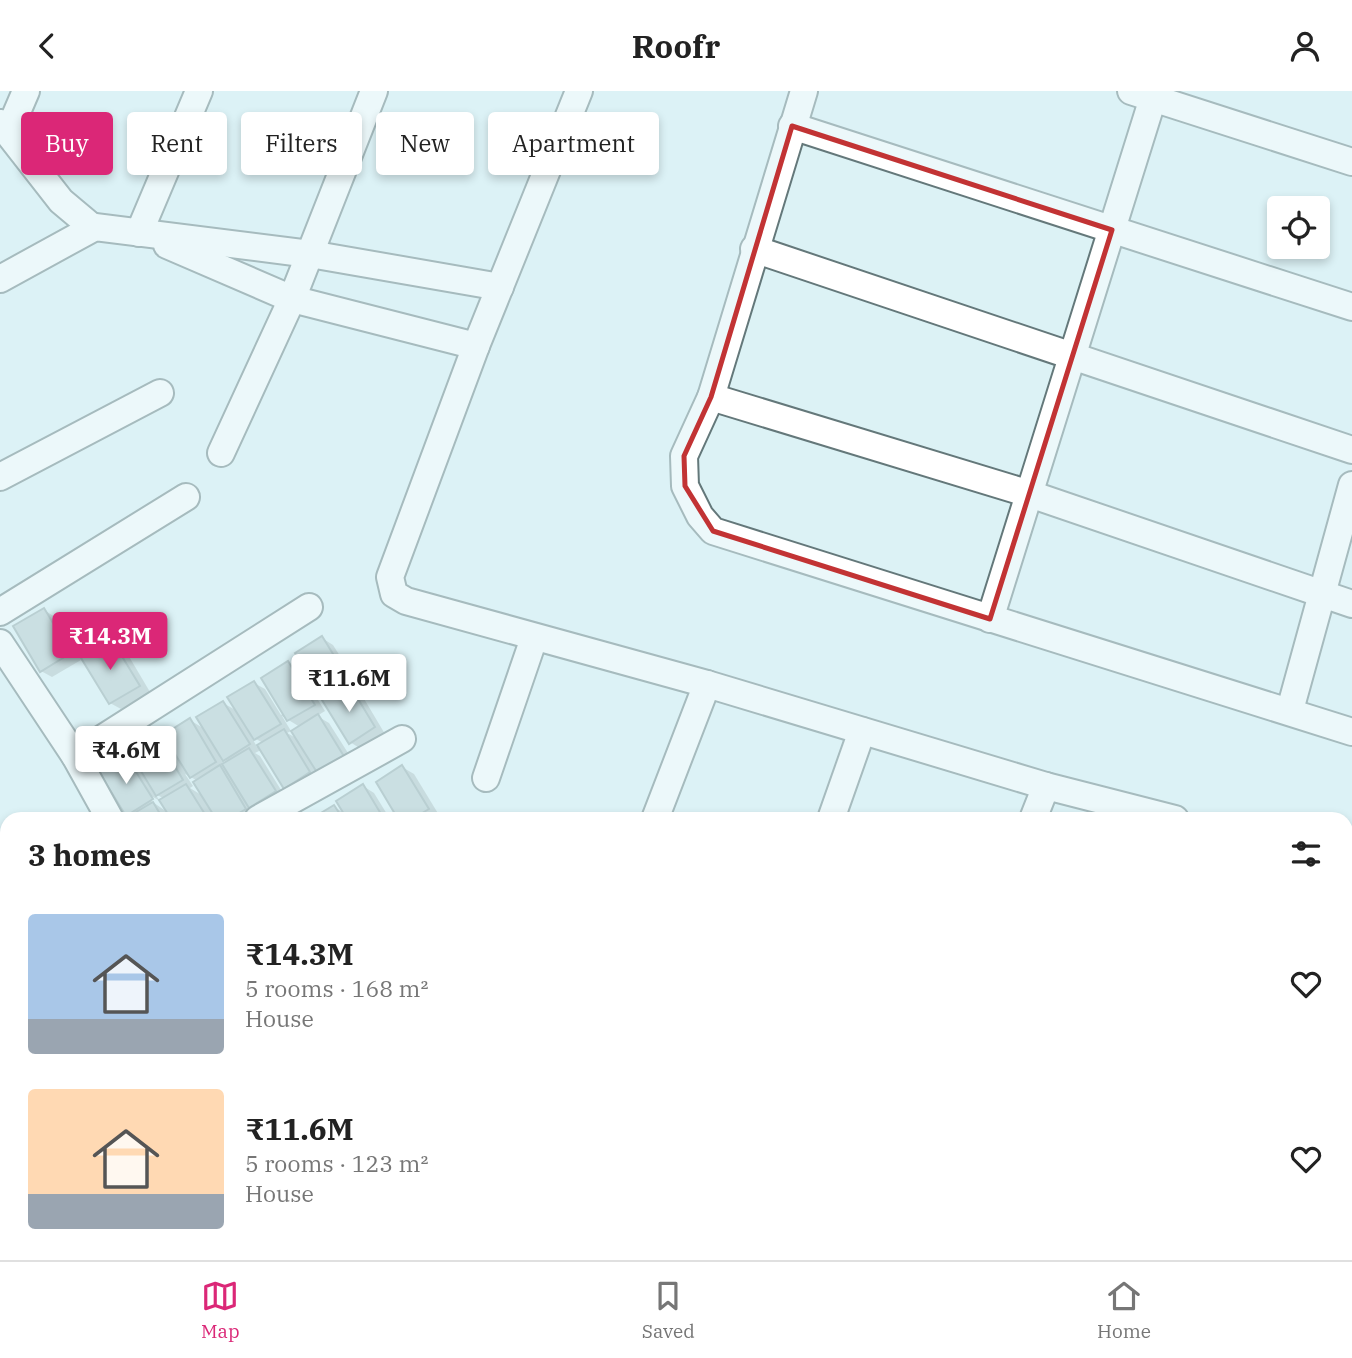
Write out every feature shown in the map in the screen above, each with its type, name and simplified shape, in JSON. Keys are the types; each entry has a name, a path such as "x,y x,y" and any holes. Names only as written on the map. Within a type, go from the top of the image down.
{"street":[{"path":"26,91 4,128 61,201 92,227 310,254 500,287"},
{"path":"139,233 199,91"},
{"path":"222,453 292,299 374,91"},
{"path":"579,91 476,346 390,577 394,594 406,601 707,684 1046,786 1148,812"},
{"path":"804,91 711,397 684,456 685,486 700,516 713,531 1290,710 1352,732"},
{"path":"990,619 1112,230 1142,95 1352,162"},
{"path":"792,126 1352,307"},
{"path":"0,279 92,227"},
{"path":"139,233 292,299 476,346"},
{"path":"754,249 1352,450"},
{"path":"0,477 160,393"},
{"path":"711,397 1030,494 1352,604"},
{"path":"1290,710 1352,485"},
{"path":"0,612 186,497"},
{"path":"75,756 309,607"},
{"path":"486,778 534,638"},
{"path":"0,643 75,756 106,812"},
{"path":"658,812 707,684"},
{"path":"833,812 862,731"},
{"path":"271,812 402,739"},
{"path":"1036,812 1046,786"}],"highlighted area":[{"path":"792,126 1112,230 990,619 713,531 685,486 684,456 711,397"}],"building":[{"path":"44,608 71,653 40,672 13,626"},
{"path":"322,636 349,680 322,696 295,653"},
{"path":"112,640 140,686 109,704 81,658"},
{"path":"288,661 315,705 287,721 261,678"},
{"path":"254,681 281,724 254,740 227,697"},
{"path":"349,684 375,727 349,744 322,700"},
{"path":"223,701 250,744 223,761 196,717"},
{"path":"318,714 345,758 318,774 291,731"},
{"path":"190,718 216,762 190,778 163,735"},
{"path":"284,729 310,772 284,789 257,745"},
{"path":"157,736 183,780 156,796 130,753"},
{"path":"249,748 276,791 249,808 222,764"},
{"path":"126,756 153,799 132,812 124,812 99,772"},
{"path":"220,765 246,809 241,812 212,812 193,782"},
{"path":"402,765 429,809 424,812 394,812 376,782"},
{"path":"186,784 204,812 167,812 159,800"},
{"path":"363,784 380,812 343,812 336,801"},
{"path":"153,802 159,812 136,812"},
{"path":"334,805 338,812 322,812"}]}
